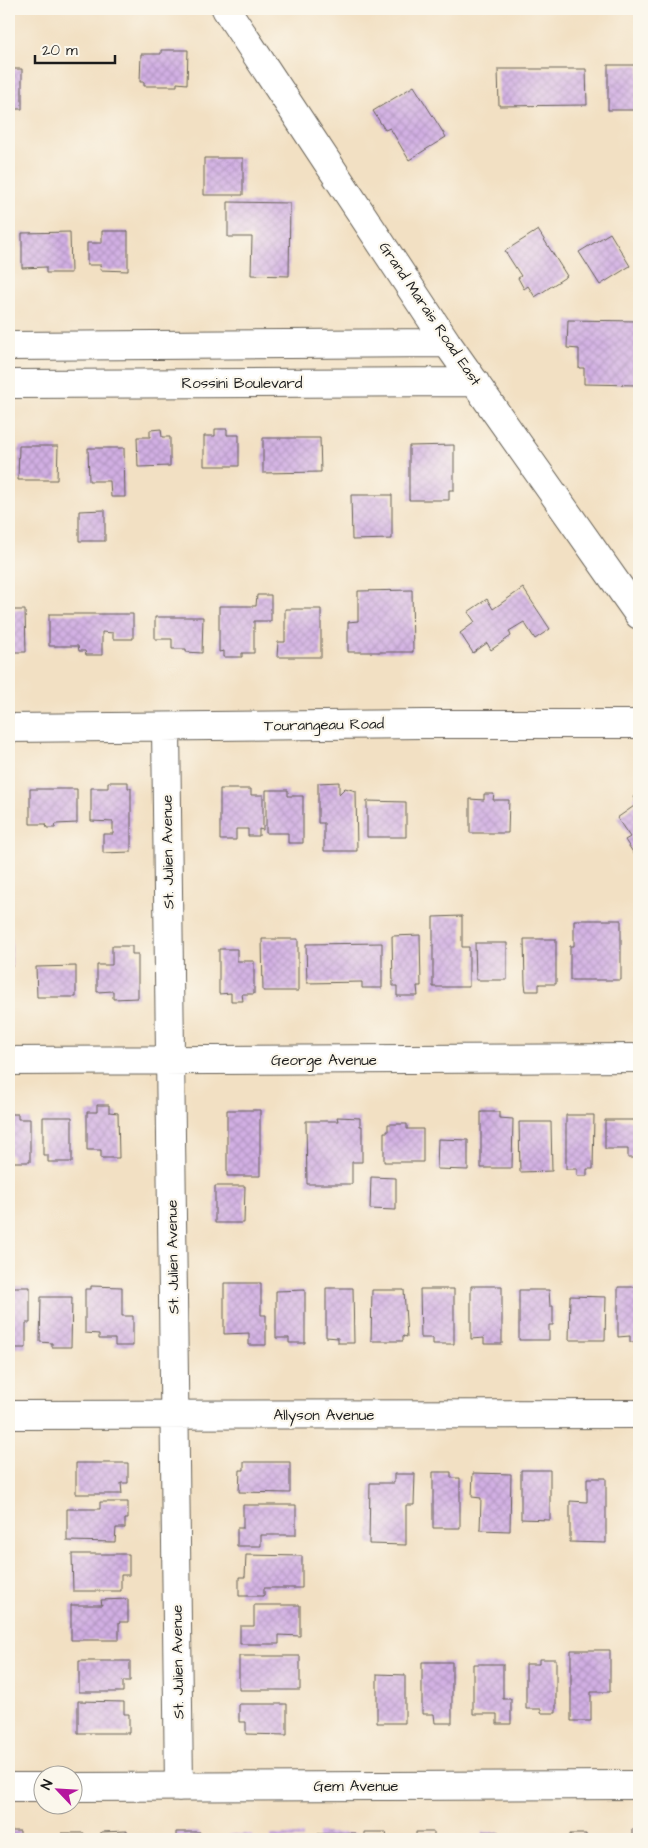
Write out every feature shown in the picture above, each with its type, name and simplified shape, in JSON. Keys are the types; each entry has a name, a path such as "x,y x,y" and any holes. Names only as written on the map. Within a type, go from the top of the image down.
{"street":[{"name":"Grand Marais Road East","path":"226,9 447,342 639,615"},
{"path":"9,346 447,342"},
{"name":"Rossini Boulevard","path":"9,384 475,382"},
{"name":"Tourangeau Road","path":"9,728 639,724"},
{"name":"St. Julien Avenue","path":"166,728 179,1787"},
{"name":"George Avenue","path":"9,1061 639,1058"},
{"name":"Allyson Avenue","path":"9,1415 639,1414"},
{"name":"Gem Avenue","path":"82,1787 639,1785"},
{"path":"9,1787 32,1787"}],"building":[{"path":"161,50 188,50 187,84 177,83 177,86 144,86 144,82 140,82 141,54 161,54"},
{"path":"608,65 639,65 639,110 608,110"},
{"path":"9,69 22,69 22,109 9,109"},
{"path":"498,69 586,69 587,105 499,106"},
{"path":"414,86 446,137 409,160 390,128 385,130 373,111"},
{"path":"204,158 243,158 243,195 204,195"},
{"path":"228,202 290,203 289,276 251,275 252,237 228,237"},
{"path":"538,230 567,276 535,297 528,286 524,289 518,278 521,276 505,251"},
{"path":"102,231 128,231 128,271 100,270 101,265 87,265 87,243 102,243"},
{"path":"70,232 71,273 46,273 46,267 22,268 22,233"},
{"path":"610,233 630,266 600,285 579,252"},
{"path":"568,320 639,321 637,385 584,384 584,368 579,368 579,349 567,348"},
{"path":"161,429 162,437 170,437 170,466 138,467 137,437 150,437 150,430"},
{"path":"215,429 227,429 227,435 239,435 239,466 204,466 204,436 215,436"},
{"path":"263,438 320,438 321,472 263,473"},
{"path":"454,445 454,490 449,490 449,500 409,500 409,446"},
{"path":"19,446 58,446 57,480 18,480"},
{"path":"88,448 124,448 125,497 111,497 110,481 89,481"},
{"path":"351,495 392,495 392,539 352,540"},
{"path":"105,510 105,541 79,541 79,511"},
{"path":"523,588 550,629 535,639 524,622 509,631 511,636 491,650 487,643 473,653 460,633 475,622 468,612 487,599 493,609"},
{"path":"412,590 413,652 348,652 348,622 358,621 358,591"},
{"path":"257,595 271,595 271,621 254,621 254,653 242,653 242,657 224,657 224,651 219,652 219,606 256,606"},
{"path":"285,609 321,609 321,657 277,657 278,642 285,642"},
{"path":"9,610 25,610 26,652 9,652"},
{"path":"49,614 133,614 133,639 113,639 113,633 102,632 102,655 86,655 85,651 79,651 78,646 49,646"},
{"path":"155,617 203,617 202,653 186,652 186,649 172,649 172,639 155,639"},
{"path":"108,782 128,782 128,788 131,788 131,852 103,853 103,834 113,834 113,822 91,821 91,788 108,788"},
{"path":"339,782 339,794 345,788 356,791 357,851 324,851 324,823 318,823 318,783"},
{"path":"30,789 77,789 77,823 56,824 55,828 47,828 46,824 30,824"},
{"path":"220,789 251,789 251,795 263,795 263,830 259,829 259,836 248,836 248,829 236,829 236,840 220,840"},
{"path":"266,790 288,790 288,796 303,796 303,843 288,843 288,833 266,833"},
{"path":"639,793 638,860 625,840 630,837 617,818 637,804 633,797"},
{"path":"484,794 494,794 493,800 509,800 508,833 470,833 470,799 484,800"},
{"path":"367,801 406,802 406,837 367,837"},
{"path":"9,820 12,820 12,853 9,853"},
{"path":"462,916 462,947 469,947 469,987 433,987 433,917"},
{"path":"574,920 621,920 621,980 570,980 570,946 574,946"},
{"path":"420,935 421,986 417,986 418,996 397,996 397,986 393,986 392,936"},
{"path":"9,938 12,938 12,967 9,967"},
{"path":"262,939 298,939 298,991 263,991"},
{"path":"524,939 556,939 556,984 539,984 539,991 526,991"},
{"path":"382,943 382,988 362,988 362,982 307,983 306,944"},
{"path":"475,943 507,943 507,980 476,980"},
{"path":"112,946 132,946 132,954 138,954 138,998 113,999 113,991 97,992 97,965 112,965"},
{"path":"219,949 237,949 237,961 254,961 254,994 242,994 243,1001 231,1001 231,993 219,994"},
{"path":"76,966 76,997 37,997 36,967"},
{"path":"97,1105 109,1105 109,1112 118,1113 119,1158 101,1158 101,1150 87,1150 87,1112 97,1112"},
{"path":"227,1110 260,1110 260,1176 227,1176"},
{"path":"481,1112 499,1112 499,1118 513,1119 512,1168 481,1168"},
{"path":"9,1114 18,1114 18,1119 30,1119 30,1162 12,1162 12,1155 9,1155"},
{"path":"566,1115 594,1115 593,1169 587,1169 587,1176 577,1176 577,1169 566,1169"},
{"path":"43,1117 72,1117 72,1162 48,1162 48,1155 43,1155"},
{"path":"337,1117 360,1118 360,1126 362,1126 362,1162 352,1162 352,1184 307,1184 306,1121 338,1121"},
{"path":"605,1120 639,1120 639,1158 628,1158 628,1149 605,1149"},
{"path":"519,1122 551,1122 552,1171 520,1172"},
{"path":"388,1124 407,1124 407,1129 423,1129 423,1162 384,1162 384,1132 388,1132"},
{"path":"438,1139 468,1140 468,1170 437,1169"},
{"path":"371,1177 396,1178 396,1210 370,1209"},
{"path":"215,1186 245,1186 244,1223 215,1223"},
{"path":"224,1283 261,1283 261,1315 266,1315 266,1345 249,1345 249,1333 224,1334"},
{"path":"91,1286 122,1287 122,1316 133,1316 133,1346 115,1346 115,1339 99,1339 99,1334 85,1333 85,1289 91,1289"},
{"path":"471,1286 502,1286 502,1344 484,1344 484,1338 471,1339"},
{"path":"9,1287 30,1287 30,1323 26,1323 26,1348 9,1348"},
{"path":"618,1287 639,1287 639,1342 630,1342 630,1336 618,1337"},
{"path":"326,1288 353,1288 354,1343 338,1343 338,1338 326,1337"},
{"path":"420,1289 454,1289 454,1344 433,1344 433,1338 421,1338"},
{"path":"305,1290 305,1343 289,1343 289,1338 276,1338 276,1291"},
{"path":"372,1290 404,1290 407,1337 403,1336 403,1341 371,1341"},
{"path":"519,1290 549,1290 550,1306 553,1306 553,1325 549,1325 549,1340 519,1340"},
{"path":"570,1296 606,1297 605,1340 569,1340"},
{"path":"41,1297 72,1297 71,1347 52,1347 52,1343 40,1342"},
{"path":"244,1462 290,1462 290,1493 239,1492 240,1470 244,1470"},
{"path":"76,1463 128,1463 128,1483 121,1483 122,1494 76,1494"},
{"path":"521,1470 550,1470 550,1520 521,1519"},
{"path":"433,1472 451,1472 451,1478 460,1478 460,1528 433,1528"},
{"path":"473,1473 511,1474 510,1531 480,1530 481,1498 472,1497"},
{"path":"394,1474 415,1474 414,1505 406,1505 406,1545 369,1544 370,1483 394,1483"},
{"path":"587,1478 606,1478 606,1543 570,1542 570,1501 587,1502"},
{"path":"100,1502 128,1502 128,1519 125,1519 125,1528 116,1528 115,1542 67,1541 67,1509 100,1509"},
{"path":"243,1505 296,1505 296,1535 261,1535 261,1546 237,1546 237,1528 243,1528"},
{"path":"72,1554 129,1554 129,1575 121,1575 121,1591 73,1591"},
{"path":"246,1555 302,1556 302,1588 264,1588 264,1596 239,1596 239,1577 245,1577"},
{"path":"128,1599 128,1622 119,1622 119,1640 71,1640 71,1605 102,1605 101,1600"},
{"path":"254,1605 300,1605 300,1636 279,1635 279,1644 240,1644 240,1626 254,1626"},
{"path":"571,1650 610,1650 610,1692 591,1692 591,1721 571,1721"},
{"path":"239,1656 300,1656 300,1690 239,1690"},
{"path":"539,1659 556,1659 556,1713 541,1713 541,1709 526,1709 526,1664 539,1664"},
{"path":"79,1661 130,1661 130,1681 123,1681 123,1692 79,1692"},
{"path":"422,1662 452,1662 452,1723 435,1723 434,1714 422,1714"},
{"path":"473,1664 503,1664 503,1699 511,1699 511,1724 497,1724 497,1714 473,1714"},
{"path":"377,1674 405,1675 405,1723 377,1723"},
{"path":"78,1701 124,1702 124,1714 129,1714 129,1733 78,1733"},
{"path":"239,1704 287,1704 287,1735 246,1734 246,1722 239,1722"},
{"path":"632,1829 639,1829 639,1839 626,1839 626,1836 632,1836"},
{"path":"9,1831 20,1831 20,1839 9,1839"},
{"path":"127,1831 127,1839 101,1839 101,1832"},
{"path":"176,1832 200,1832 200,1839 176,1839"},
{"path":"364,1832 386,1832 387,1839 364,1839"},
{"path":"416,1832 434,1832 434,1837 450,1837 450,1839 416,1839"},
{"path":"482,1832 499,1832 499,1839 482,1839"},
{"path":"62,1833 84,1833 83,1837 95,1837 95,1839 62,1839"},
{"path":"318,1833 355,1833 355,1839 318,1839"},
{"path":"229,1834 252,1834 252,1839 229,1839"},
{"path":"570,1834 586,1834 586,1839 570,1839"},
{"path":"271,1835 303,1835 303,1839 271,1839"},
{"path":"529,1835 549,1835 549,1839 529,1839"}]}
